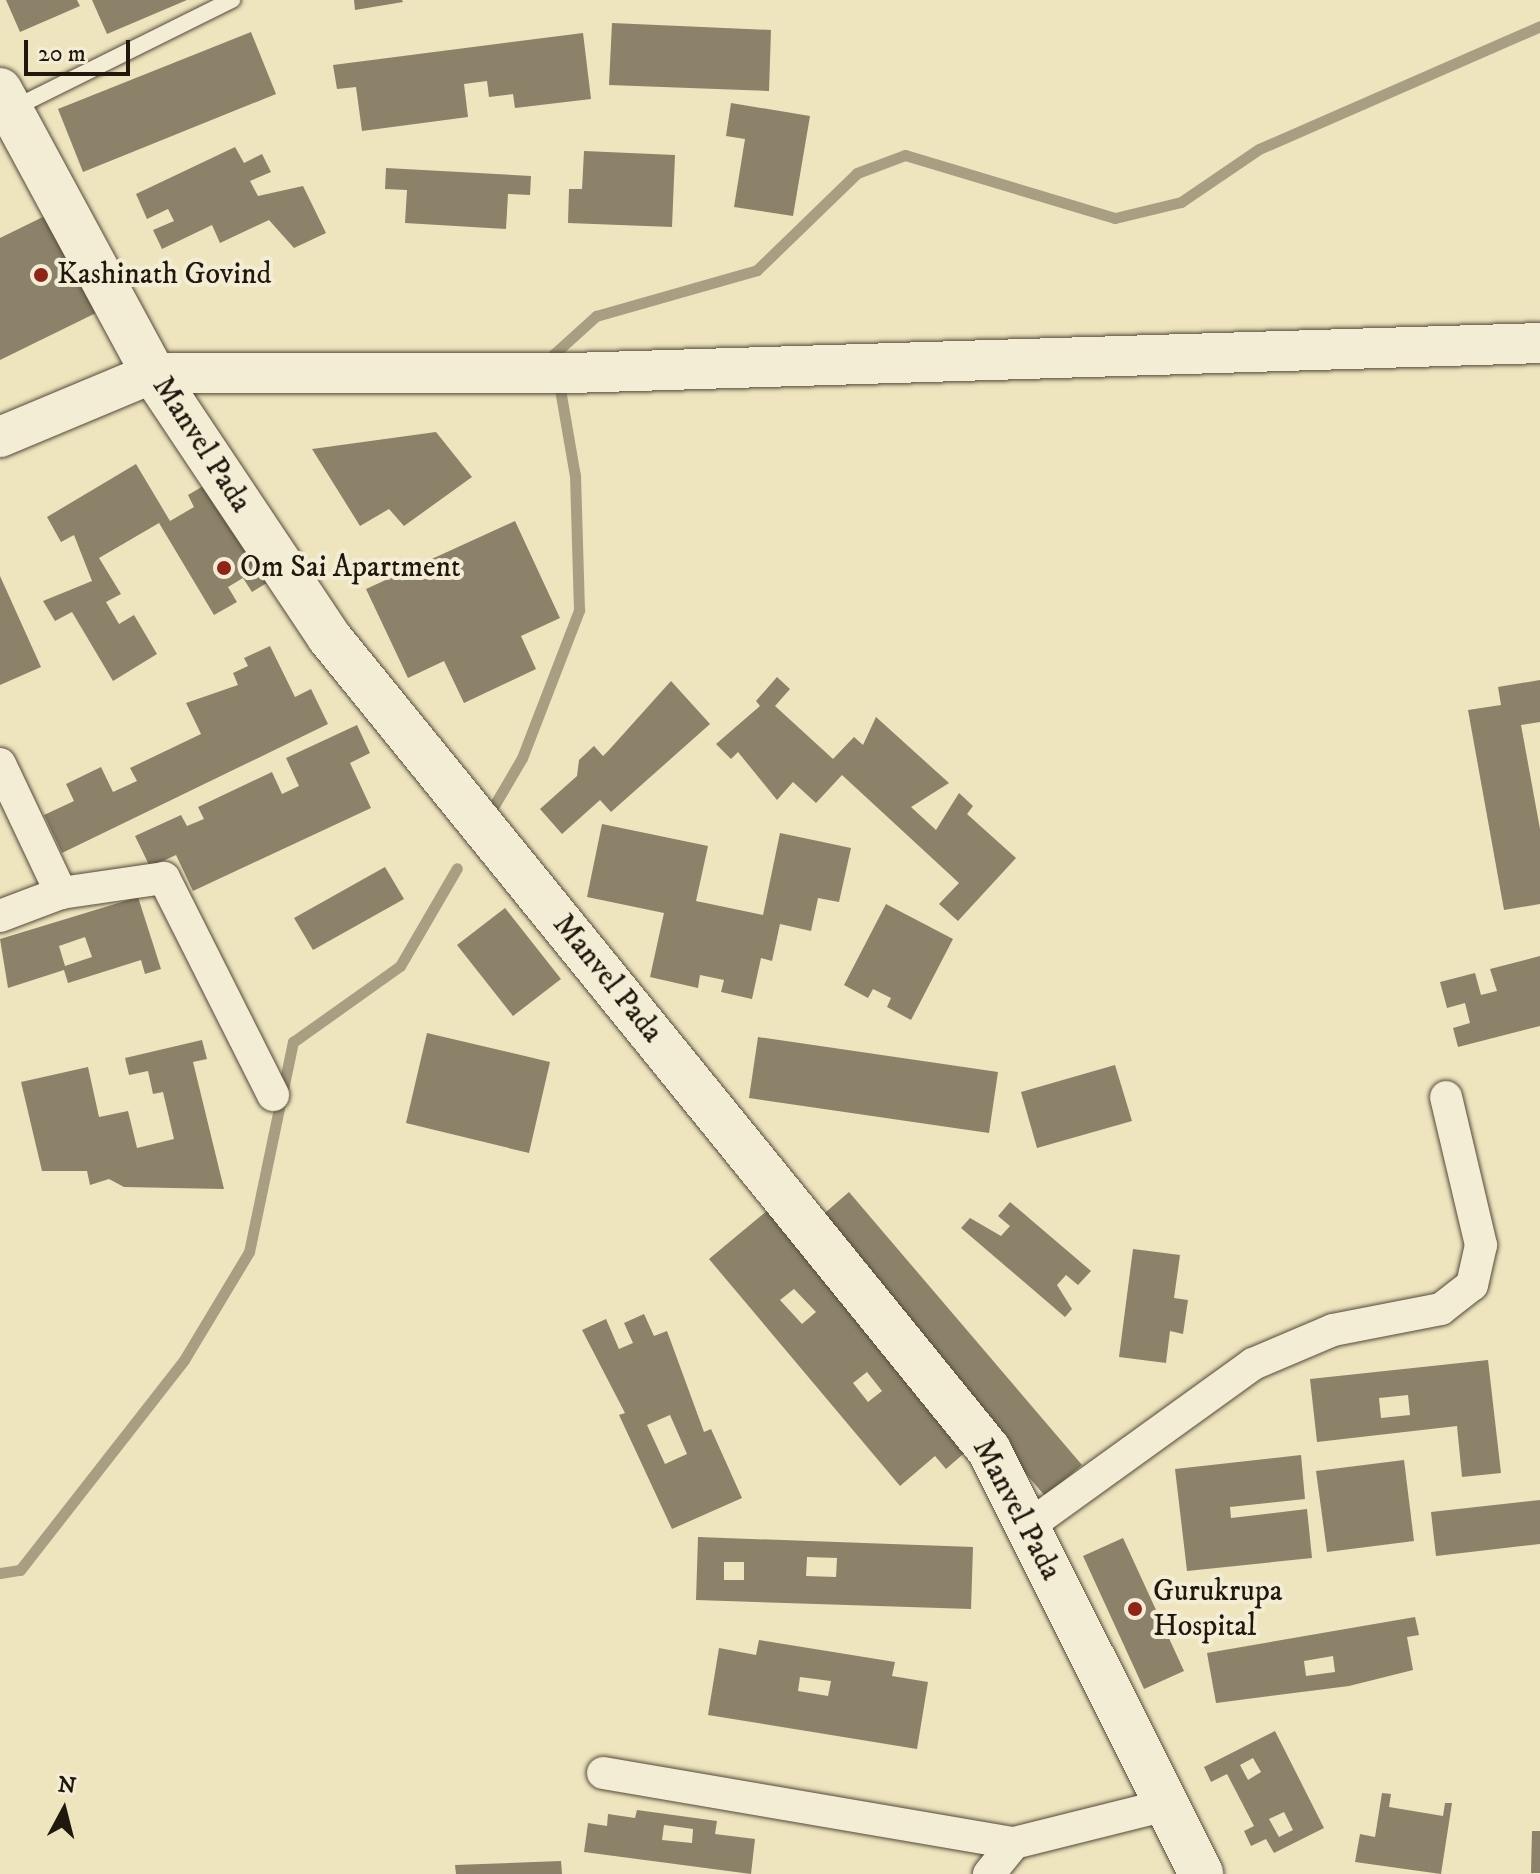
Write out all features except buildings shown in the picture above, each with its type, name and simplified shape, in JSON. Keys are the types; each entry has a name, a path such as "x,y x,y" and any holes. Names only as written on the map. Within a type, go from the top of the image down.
{"main road":[{"name":"Manvel Pada","path":"5,100 153,373 329,637 989,1450 1201,1874"}],"street":[{"path":"0,437 153,373 571,373 1540,343"},
{"path":"0,764 61,893"},
{"path":"0,916 61,893 164,878 273,1095"},
{"path":"1027,1527 1253,1364 1333,1330 1441,1309 1472,1285 1481,1245 1446,1097"},
{"path":"603,1773 1014,1843 1166,1805"},
{"path":"989,1874 1014,1843"}],"lane":[{"path":"5,100 232,0"}],"waterway":[{"path":"495,804 522,758 579,610 575,476 554,354 596,316 757,270 857,173 905,155 1115,218 1181,202 1259,149 1540,26"},
{"path":"0,1573 20,1570 184,1360 249,1252 293,1042 400,966 457,868"}],"place":[{"name":"Kashinath Govind","path":"41,275"},
{"name":"Om Sai Apartment","path":"224,568"},
{"name":"Gurukrupa Hospital","path":"1135,1609"}]}
